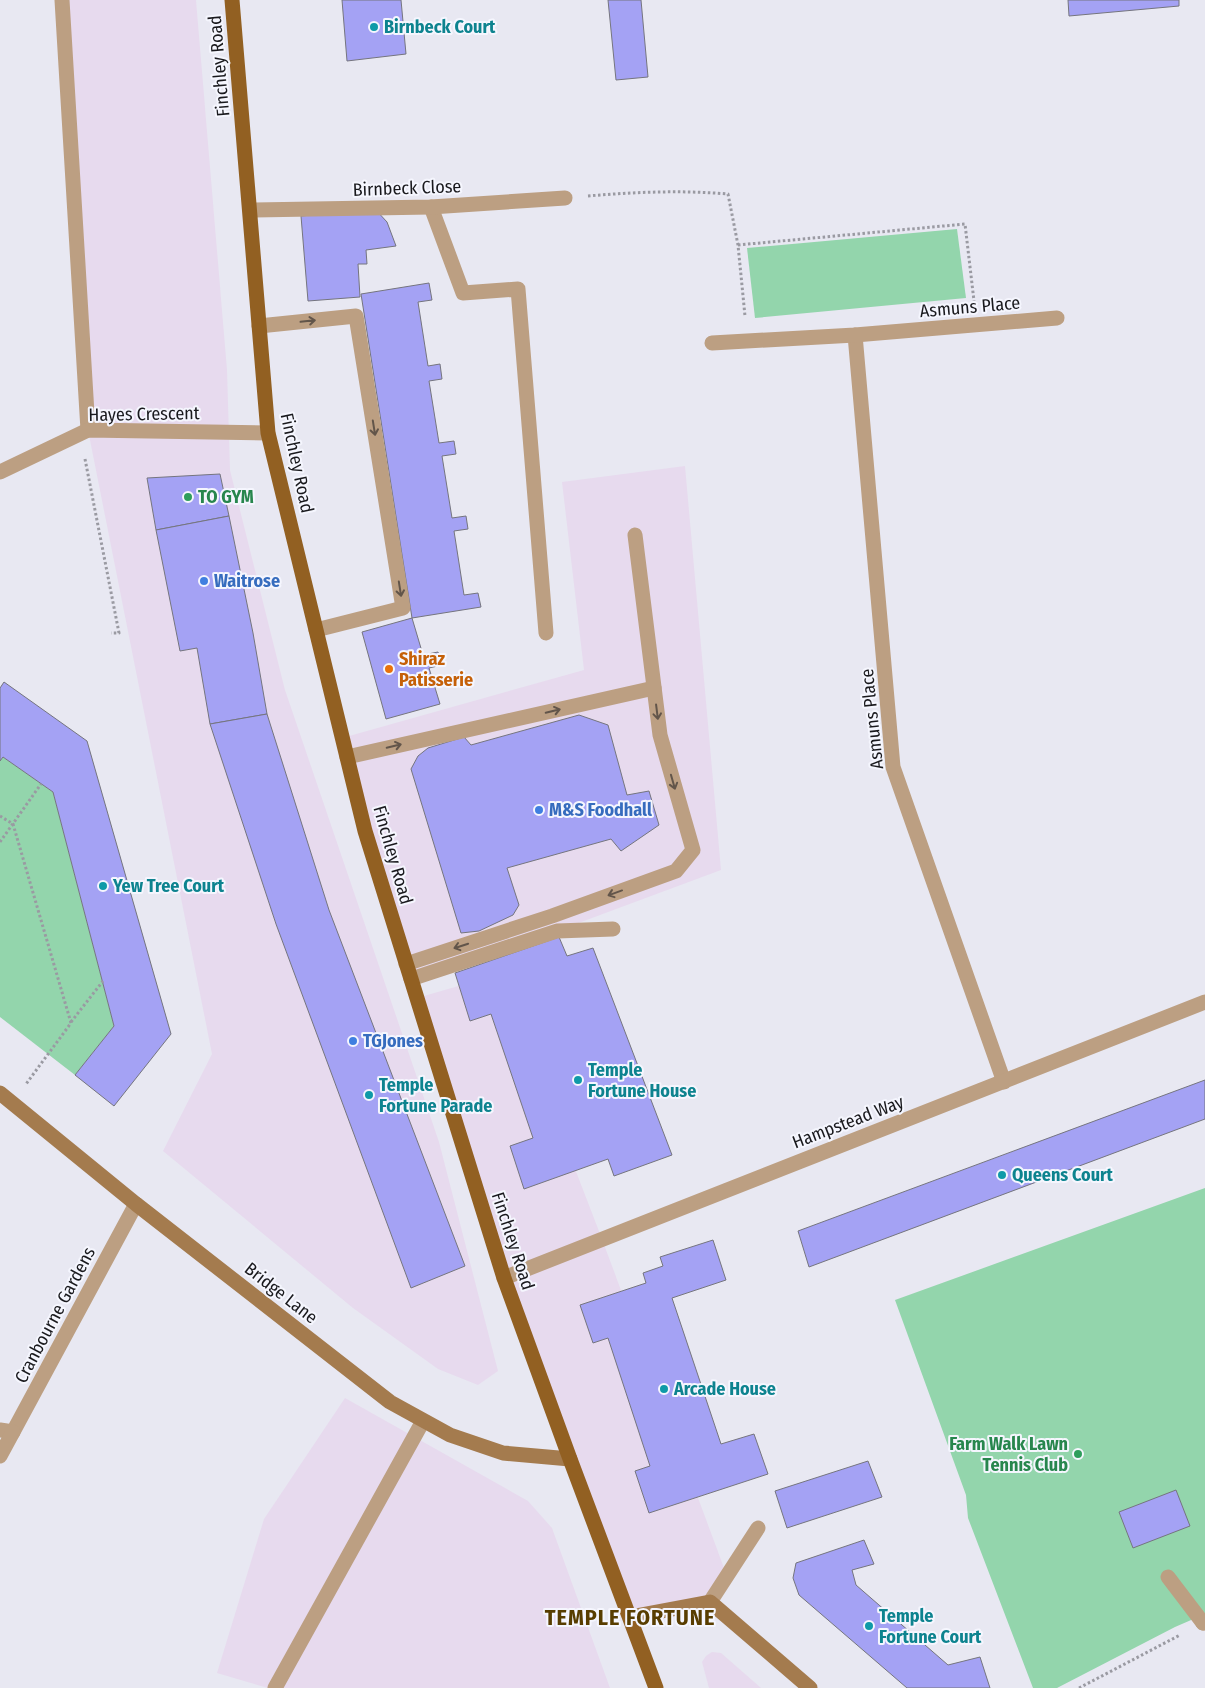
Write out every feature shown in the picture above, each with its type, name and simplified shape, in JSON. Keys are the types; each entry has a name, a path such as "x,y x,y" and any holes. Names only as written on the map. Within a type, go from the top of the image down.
{"main road":[{"name":"Finchley Road","path":"232,0 268,433 365,831 504,1278 656,1688"}],"street":[{"path":"62,0 84,432"},
{"name":"Birnbeck Close","path":"250,210 431,207 565,198"},
{"path":"431,207 463,293 518,289 546,633"},
{"path":"260,326 356,316 403,608 316,630"},
{"name":"Asmuns Place","path":"712,343 855,335 1057,318"},
{"name":"Asmuns Place","path":"855,335 894,767 1004,1082"},
{"name":"Hayes Crescent","path":"0,472 84,432 268,433"},
{"path":"406,964 542,919 676,871 693,850 660,735 635,535"},
{"path":"347,757 654,688"},
{"path":"411,979 557,931 612,929"},
{"name":"Hampstead Way","path":"504,1278 1205,1002"},
{"name":"Bridge Lane","path":"6,1098 136,1204 390,1402 450,1435 503,1453 570,1459"},
{"name":"Cranbourne Gardens","path":"0,1456 7,1431 136,1204"},
{"path":"275,1688 423,1420"},
{"path":"630,1618 710,1602 758,1528"},
{"path":"1168,1576 1204,1622"},
{"path":"710,1602 810,1688"}],"path":[{"path":"565,198 650,192 696,191 728,194 738,245 747,341"},
{"path":"738,245 965,224 978,325"},
{"path":"84,432 119,632 111,633"},
{"path":"0,842 41,784"},
{"path":"0,816 13,824 70,1023"},
{"path":"6,1098 103,981"},
{"path":"1079,1688 1204,1622"}],"shaded area":[{"path":"62,0 196,0 227,370 230,470 285,690 439,1142 498,1371 478,1385 438,1369 353,1308 163,1151 212,1054 88,430"},
{"path":"685,466 721,870 412,985 342,738 584,670 562,482"},
{"path":"500,974 602,1239 727,1576 710,1602 630,1617 570,1459 417,998"},
{"path":"345,1398 528,1501 552,1528 610,1688 268,1688 217,1673 264,1519"},
{"path":"712,1652 721,1653 761,1688 709,1688 702,1662"}],"green space":[{"path":"957,229 966,298 755,318 747,248"},
{"path":"3,757 53,792 114,1026 75,1075 0,1017 0,761"},
{"name":"Farm Walk Lawn Tennis Club","path":"1205,1188 1205,1614 1175,1627 1057,1688 1033,1688 968,1518 966,1495 895,1300"}],"building":[{"name":"Birnbeck Court","path":"342,0 401,0 406,54 347,61"},
{"path":"608,0 641,0 648,77 616,80"},
{"path":"1068,0 1179,0 1179,6 1069,16"},
{"path":"375,209 387,222 396,246 366,250 367,264 358,264 360,297 308,301 301,216"},
{"path":"429,283 432,300 418,302 428,366 440,364 442,379 429,381 439,443 454,441 456,454 442,456 452,518 466,516 468,529 454,531 464,595 478,593 481,607 412,618 361,294"},
{"name":"TO GYM","path":"220,474 229,516 156,530 147,478"},
{"name":"Waitrose","path":"229,516 253,633 267,714 210,724 197,648 180,651 156,530"},
{"path":"412,618 423,655 438,652 442,665 429,668 440,704 386,719 362,632"},
{"name":"Yew Tree Court","path":"4,682 87,741 171,1034 114,1106 75,1075 114,1026 53,792 3,757 0,761 0,688"},
{"name":"Temple Fortune Parade","path":"267,714 329,910 465,1266 411,1288 276,924 210,724"},
{"name":"M&S Foodhall","path":"579,715 608,725 627,795 649,791 659,825 621,851 611,839 507,868 519,905 513,915 479,931 461,933 411,769 418,756 428,748 464,737 471,745"},
{"name":"Temple Fortune House","path":"559,937 567,956 593,948 672,1155 614,1176 608,1159 524,1189 510,1146 533,1138 491,1014 470,1021 455,973"},
{"name":"Queens Court","path":"1205,1080 1205,1119 809,1267 798,1231"},
{"name":"Arcade House","path":"713,1240 726,1280 672,1298 721,1444 754,1434 768,1474 649,1513 635,1471 650,1466 608,1338 593,1343 580,1305 646,1283 643,1273 663,1266 660,1257"},
{"path":"868,1461 882,1497 787,1528 775,1491"},
{"path":"1176,1490 1190,1526 1133,1548 1119,1512"},
{"name":"Temple Fortune Court","path":"864,1540 874,1564 852,1570 856,1585 948,1665 980,1657 990,1688 907,1688 799,1595 793,1578 796,1563"}],"place":[{"name":"Birnbeck Court","path":"374,27"},
{"name":"TO GYM","path":"188,497"},
{"name":"Waitrose","path":"204,581"},
{"name":"Shiraz Patisserie","path":"389,669"},
{"name":"M&S Foodhall","path":"539,810"},
{"name":"Yew Tree Court","path":"103,886"},
{"name":"TGJones","path":"353,1041"},
{"name":"Temple Fortune House","path":"578,1080"},
{"name":"Temple Fortune Parade","path":"369,1095"},
{"name":"Queens Court","path":"1002,1175"},
{"name":"Arcade House","path":"664,1389"},
{"name":"Farm Walk Lawn Tennis Club","path":"1078,1454"},
{"name":"Temple Fortune Court","path":"869,1626"}],"district":[{"name":"TEMPLE FORTUNE","path":"630,1617"}]}
